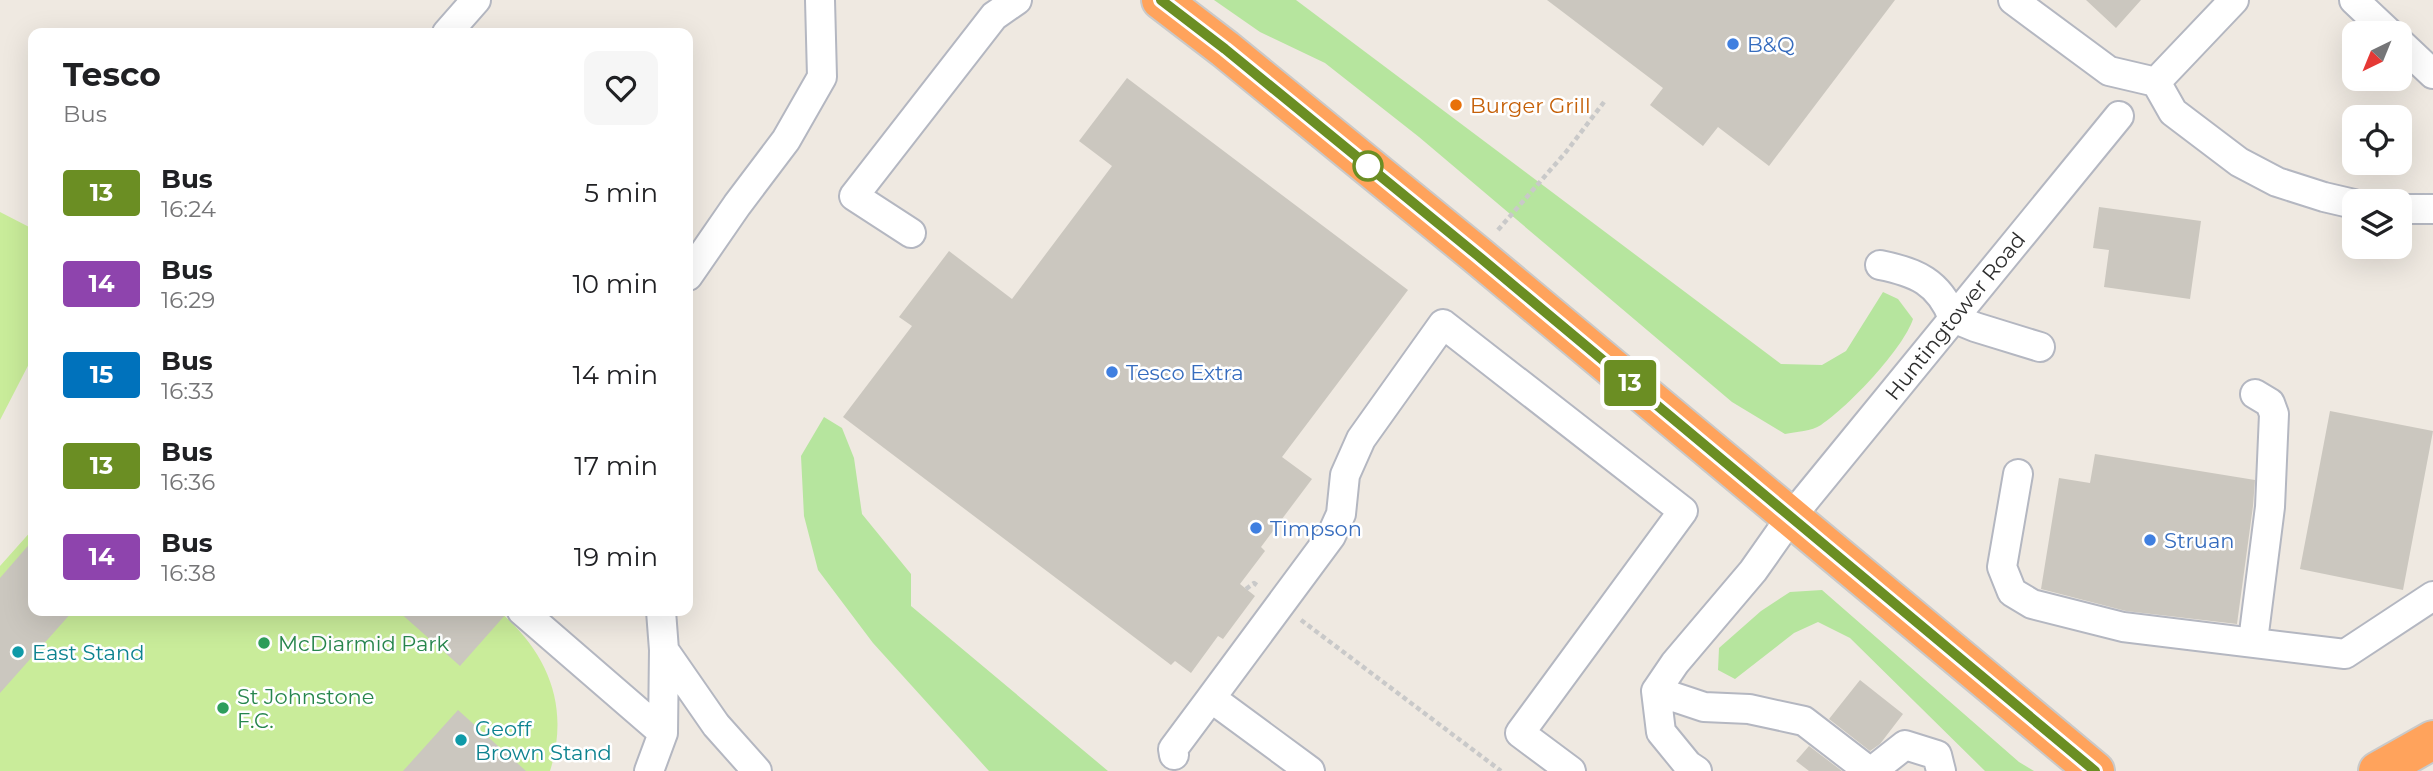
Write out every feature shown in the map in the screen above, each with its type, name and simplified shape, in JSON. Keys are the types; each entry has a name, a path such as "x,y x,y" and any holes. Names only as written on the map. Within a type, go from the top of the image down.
{"highway":[{"path":"1161,0 1477,255 2095,771"},
{"path":"2378,771 2433,740"},
{"path":"2412,771 2433,757"}],"street":[{"path":"451,28 476,0"},
{"path":"911,233 854,196 991,5 1017,0"},
{"path":"2013,0 2109,71 2156,82 2173,112 2239,162 2277,182 2342,201"},
{"path":"2156,82 2234,0"},
{"path":"2354,0 2376,21"},
{"path":"693,269 786,140 822,77 824,6"},
{"path":"2412,54 2433,74"},
{"name":"Huntingtower Road","path":"1656,691 1675,663 1753,571 1791,517 2119,116"},
{"path":"2412,209 2433,209"},
{"path":"1880,265 1898,268 1931,283 1946,299 1953,318 2040,347"},
{"path":"1174,755 1173,749 1331,536 1342,514 1345,475 1361,439 1443,324 1684,511 1520,733 1571,771"},
{"path":"2253,641 2270,507 2274,414 2270,403 2255,394"},
{"path":"2018,474 2002,567 2012,592 2032,604 2123,627 2345,654 2433,596"},
{"path":"528,616 663,733"},
{"path":"649,771 663,733 664,650 661,616"},
{"path":"664,650 716,725 757,771"},
{"path":"1697,771 1688,765 1661,732 1656,691 1704,707 1749,709 1804,721 1870,771 1905,745 1937,755 1941,771"},
{"path":"1211,698 1310,771"}],"path":[{"path":"1477,255 1566,152 1604,102"},
{"path":"1246,589 1254,583 1502,771"}],"green space":[{"path":"1214,0 1296,0 1781,364 1822,365 1846,351 1883,292 1898,299 1913,319 1887,361 1833,416 1813,429 1785,434 1732,402 1419,137 1325,63 1260,32"},
{"path":"0,212 28,226 28,366 0,420"},
{"path":"824,417 842,428 854,458 862,514 911,574 911,606 1108,771 989,771 873,643 818,570 804,516 801,456"},
{"name":"McDiarmid Park","path":"28,535 28,616 504,616 531,645 551,683 558,725 550,771 0,771 0,566"},
{"path":"1822,590 2019,762 2034,771 1985,771 1850,638 1818,622 1794,633 1735,679 1718,670 1719,648 1761,611 1790,592"}],"building":[{"name":"B&Q","path":"1547,0 1895,0 1769,166 1718,127 1703,146 1650,105 1663,88"},
{"path":"2086,0 2141,0 2116,28"},
{"name":"Tesco Extra","path":"1127,78 1408,290 1282,457 1312,479 1261,547 1265,551 1240,584 1255,596 1223,639 1218,636 1191,673 1175,661 1171,665 843,417 912,326 899,317 949,251 1012,299 1112,166 1079,141"},
{"path":"2099,207 2201,221 2190,299 2104,287 2109,250 2093,248"},
{"path":"2330,411 2433,431 2403,590 2300,569"},
{"name":"Struan","path":"2095,454 2255,480 2237,624 2126,611 2041,589 2059,478 2090,483"},
{"name":"East Stand","path":"28,546 28,616 69,616 0,693 0,578"},
{"path":"404,616 504,616 460,666"},
{"path":"1860,680 1903,714 1880,744 1870,751 1829,719"},
{"name":"Geoff Brown Stand","path":"458,710 526,771 403,771"},
{"path":"1809,746 1842,771 1809,771 1796,761"}],"bus line":[{"name":"13","path":"1161,0 1477,255 2095,771"}],"place":[{"name":"B&Q","path":"1733,44"},
{"name":"Burger Grill","path":"1456,105"},
{"name":"Tesco Extra","path":"1112,372"},
{"name":"Timpson","path":"1256,528"},
{"name":"Struan","path":"2150,540"},
{"name":"McDiarmid Park","path":"264,643"},
{"name":"East Stand","path":"18,652"},
{"name":"St Johnstone F.C.","path":"223,708"},
{"name":"Geoff Brown Stand","path":"461,740"}]}
